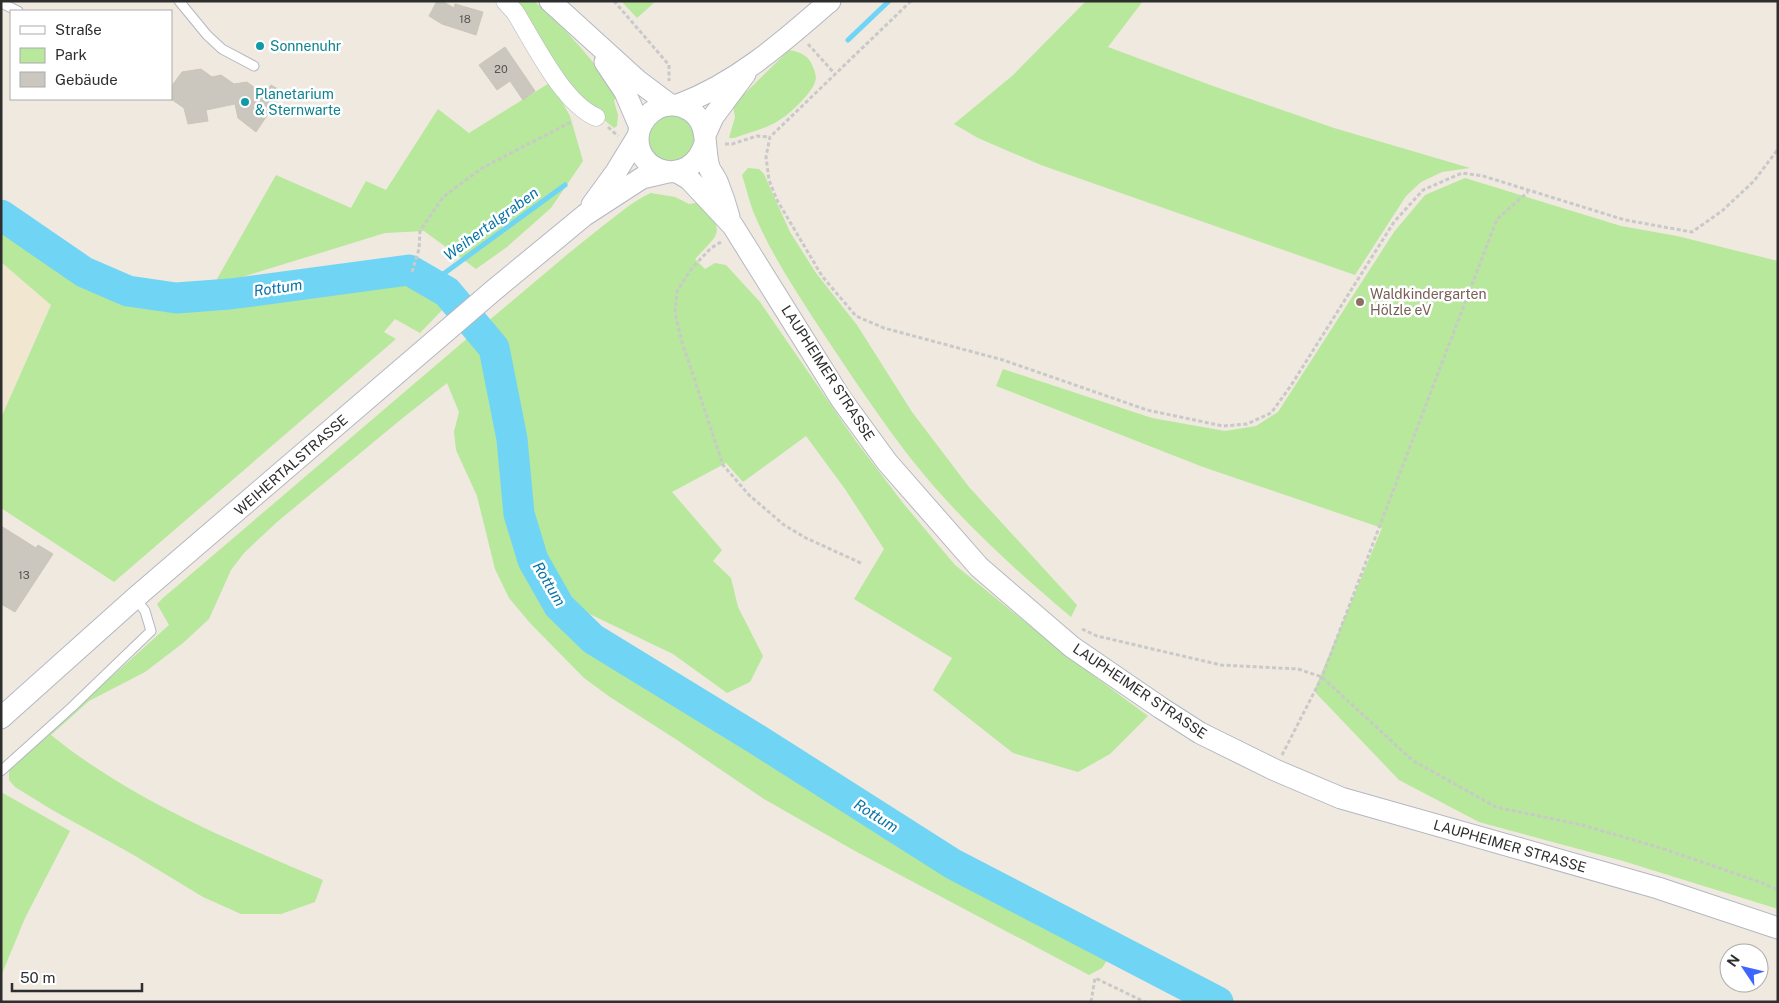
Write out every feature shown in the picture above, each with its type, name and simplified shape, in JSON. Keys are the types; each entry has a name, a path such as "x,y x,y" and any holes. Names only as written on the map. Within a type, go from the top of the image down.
{"street":[{"path":"505,1 515,12 563,91 592,115"},
{"path":"550,1 582,32 650,91 672,99 693,112 699,118 712,141"},
{"path":"639,132 646,118 653,110 672,99 704,94 749,68 830,1"},
{"path":"582,32 625,92 639,132 639,147 643,156 650,164 659,169 672,172 688,168 712,141 713,117 749,68"},
{"name":"WEIHERTALSTRASSE","path":"585,215 616,172 639,132"},
{"name":"LAUPHEIMER STRASSE","path":"712,141 709,167 718,183 735,230"},
{"name":"WEIHERTALSTRASSE","path":"1,718 136,598 494,290 585,215 642,178 672,172"},
{"name":"LAUPHEIMER STRASSE","path":"672,172 689,179 735,230 841,399 887,462 979,567 1072,647 1161,708 1200,733 1275,770 1341,798 1648,885 1778,928"}],"lane":[{"path":"179,1 206,35 222,49 254,66"},
{"path":"1,3 16,10"},
{"path":"1,771 72,707 151,631 146,611 136,598"}],"path":[{"path":"614,1 669,65 672,99"},
{"path":"911,1 770,137 766,157 769,180 777,200 822,276 856,316 884,328 1003,360 1148,410 1223,426 1247,424 1271,413 1290,387 1394,222 1423,190 1462,173 1483,176 1625,220 1692,232 1722,211 1754,181 1778,149"},
{"path":"796,31 834,74"},
{"path":"412,272 419,249 420,231 443,197 482,168 592,115"},
{"path":"712,141 732,144 758,136 770,137"},
{"path":"1290,738 1322,677 1497,220 1528,191"},
{"path":"735,230 711,248 692,268 677,291 674,313 723,465 749,495 784,525 806,538 863,564"},
{"path":"1076,626 1097,636 1221,665 1298,669 1322,677 1412,760 1496,807 1582,825 1661,848 1778,890"},
{"path":"1091,1002 1095,978 1145,1002"}],"shaded area":[{"path":"1,262 51,305 1,418"}],"green space":[{"path":"509,1 534,1 579,45 618,94 614,101 618,115 617,126 614,128 571,93"},
{"path":"621,1 656,1 637,18"},
{"path":"1086,1 1143,1 1108,47 1334,128 1470,168 1442,172 1421,182 1406,196 1355,275 1041,165 978,138 954,124 1012,76"},
{"path":"789,50 804,55 811,63 816,78 813,87 805,98 778,121 756,131 729,138 735,117 733,105"},
{"path":"551,82 570,116 583,161 551,208 507,247 476,269 424,231 385,233 213,286 276,175 351,208 366,181 386,190 438,109 469,133"},
{"path":"672,115 688,122 694,136 694,148 678,164 656,160 646,140 650,130 658,120"},
{"path":"748,168 759,169 764,174 790,232 816,273 857,325 912,412 969,487 1077,605 1071,617 967,523 912,460 889,430 805,306 768,243 753,211 742,175"},
{"path":"1465,178 1621,226 1677,236 1778,261 1778,909 1623,861 1479,822 1399,780 1314,691 1382,528 1203,467 996,386 1003,369 1152,418 1225,431 1256,426 1278,412 1394,232 1425,195"},
{"path":"651,193 675,197 689,204 700,202 714,220 717,232 710,243 695,259 705,269 715,263 726,265 760,302 855,440 903,503 955,565 1067,656 1148,716 1110,754 1078,772 1013,753 933,690 952,658 854,599 884,549 845,489 806,436 743,482 726,463 672,492 722,550 713,561 731,578 738,607 763,656 750,682 727,693 673,654 575,607 555,582 530,527 523,486 511,374 500,338 488,321 604,225 633,203"},
{"path":"1,223 61,266 100,289 128,304 165,312 226,310 402,280 416,286 445,307 420,333 395,319 384,332 396,339 114,582 1,508 1,418 51,305 1,262"},
{"path":"476,331 485,356 493,414 503,449 512,507 529,572 549,604 569,628 658,695 1016,908 1110,956 1102,968 1089,975 855,851 764,799 584,678 530,623 509,598 495,569 477,496 456,450 454,432 459,412 447,383 277,522 244,553 231,570 209,619 183,643 145,672 89,701 51,735 82,758 147,799 217,834 323,880 315,902 281,914 241,914 203,897 15,787 9,780 9,769 169,625 157,604 163,598"},
{"path":"1,792 70,831 25,918 1,976"}],"building":[{"path":"437,1 442,1 454,8 455,4 483,12 476,35 442,24 429,16"},
{"path":"505,47 535,91 523,100 510,81 497,90 479,65"},
{"name":"Planetarium & Sternwarte","path":"201,69 212,77 221,75 234,84 247,82 258,90 260,87 266,92 271,85 283,92 256,132 238,118 235,104 206,110 208,121 188,124 184,108 172,100 172,86 182,72"},
{"path":"1,526 36,548 38,545 53,554 15,612 1,604"}],"waterway":[{"name":"Weihertalgraben","path":"848,40 889,1"},
{"name":"Weihertalgraben","path":"431,283 565,185"},
{"name":"Rottum","path":"1,215 84,272 128,291 176,298 230,294 409,270 447,292 494,348 512,439 519,514 533,560 559,606 593,639 758,740 953,864 1218,1002"}],"place":[{"name":"Sonnenuhr","path":"260,46"},
{"name":"Planetarium & Sternwarte","path":"245,102"},
{"name":"Waldkindergarten Hölzle eV","path":"1360,302"}]}
